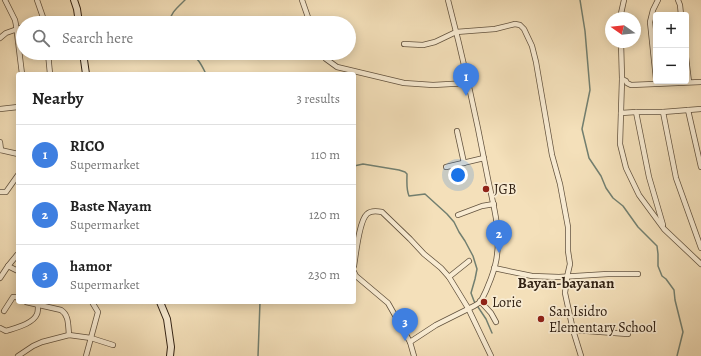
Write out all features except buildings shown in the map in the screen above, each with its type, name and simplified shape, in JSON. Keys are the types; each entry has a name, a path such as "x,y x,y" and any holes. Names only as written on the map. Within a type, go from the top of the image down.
{"street":[{"path":"5,0 16,24"},
{"path":"37,0 43,16"},
{"path":"74,0 78,9 78,16"},
{"path":"302,0 308,16"},
{"path":"410,342 436,325 478,303 493,274 497,256 498,239 494,204 468,83 448,0"},
{"path":"621,12 624,0"},
{"path":"653,52 650,22 653,10 658,0"},
{"path":"678,0 681,12"},
{"path":"404,44 423,45 435,42 456,32 495,29 515,24 520,25 524,29 529,38 536,62 552,155 560,184 568,227 570,264 565,293 573,330 581,356"},
{"path":"0,38 6,33 16,29"},
{"path":"621,48 622,80 620,144 626,168 639,195 664,229 701,264"},
{"path":"20,60 22,72"},
{"path":"49,60 50,72"},
{"path":"85,60 86,72"},
{"path":"328,60 337,66 404,83 433,85 468,83"},
{"path":"622,80 631,85 653,81"},
{"path":"689,82 701,82"},
{"path":"0,109 16,107"},
{"path":"621,113 701,109"},
{"path":"688,110 701,166"},
{"path":"636,112 650,177 664,229"},
{"path":"663,112 676,178 701,248"},
{"path":"457,131 464,163"},
{"path":"0,142 1,150 16,154"},
{"path":"446,167 484,158"},
{"path":"0,192 6,192 16,178"},
{"path":"458,215 482,206 494,204"},
{"path":"356,254 363,220 369,212 382,212 449,277 468,308 491,356"},
{"path":"0,278 16,256"},
{"path":"449,277 469,261"},
{"path":"8,266 16,270"},
{"path":"494,268 532,276 567,277 608,274 638,274"},
{"path":"356,276 388,303 410,342 414,356"},
{"path":"4,311 13,297 16,297"},
{"path":"478,303 491,313 496,322"},
{"path":"34,304 61,310 65,313 67,316 69,335"},
{"path":"86,356 98,312 93,304"},
{"path":"161,304 167,319 171,347 170,356"},
{"path":"0,328 6,332 22,326 34,319 38,314 38,305"},
{"path":"573,330 628,334"},
{"path":"18,356 32,346 69,335 91,338 113,345"}],"waterway":[{"path":"172,16 185,0"},
{"path":"580,0 585,31 590,90 582,129 589,158 613,198 623,206 638,227 657,246 658,266 662,276 674,290 683,332 677,356"},
{"path":"198,60 205,72"},
{"path":"356,166 363,164 405,172 407,174 407,188 409,196 425,194 454,222 473,256 477,269 471,293 492,333"},
{"path":"258,356 260,304"}],"place":[{"name":"RICO","path":"466,96"},
{"name":"JGB","path":"486,189"},
{"name":"Baste Nayam","path":"499,253"},
{"name":"Lorie","path":"484,302"},
{"name":"San Isidro Elementary School","path":"541,319"},
{"name":"hamor","path":"405,341"}],"district":[{"name":"Bayan-bayanan","path":"566,283"}]}
